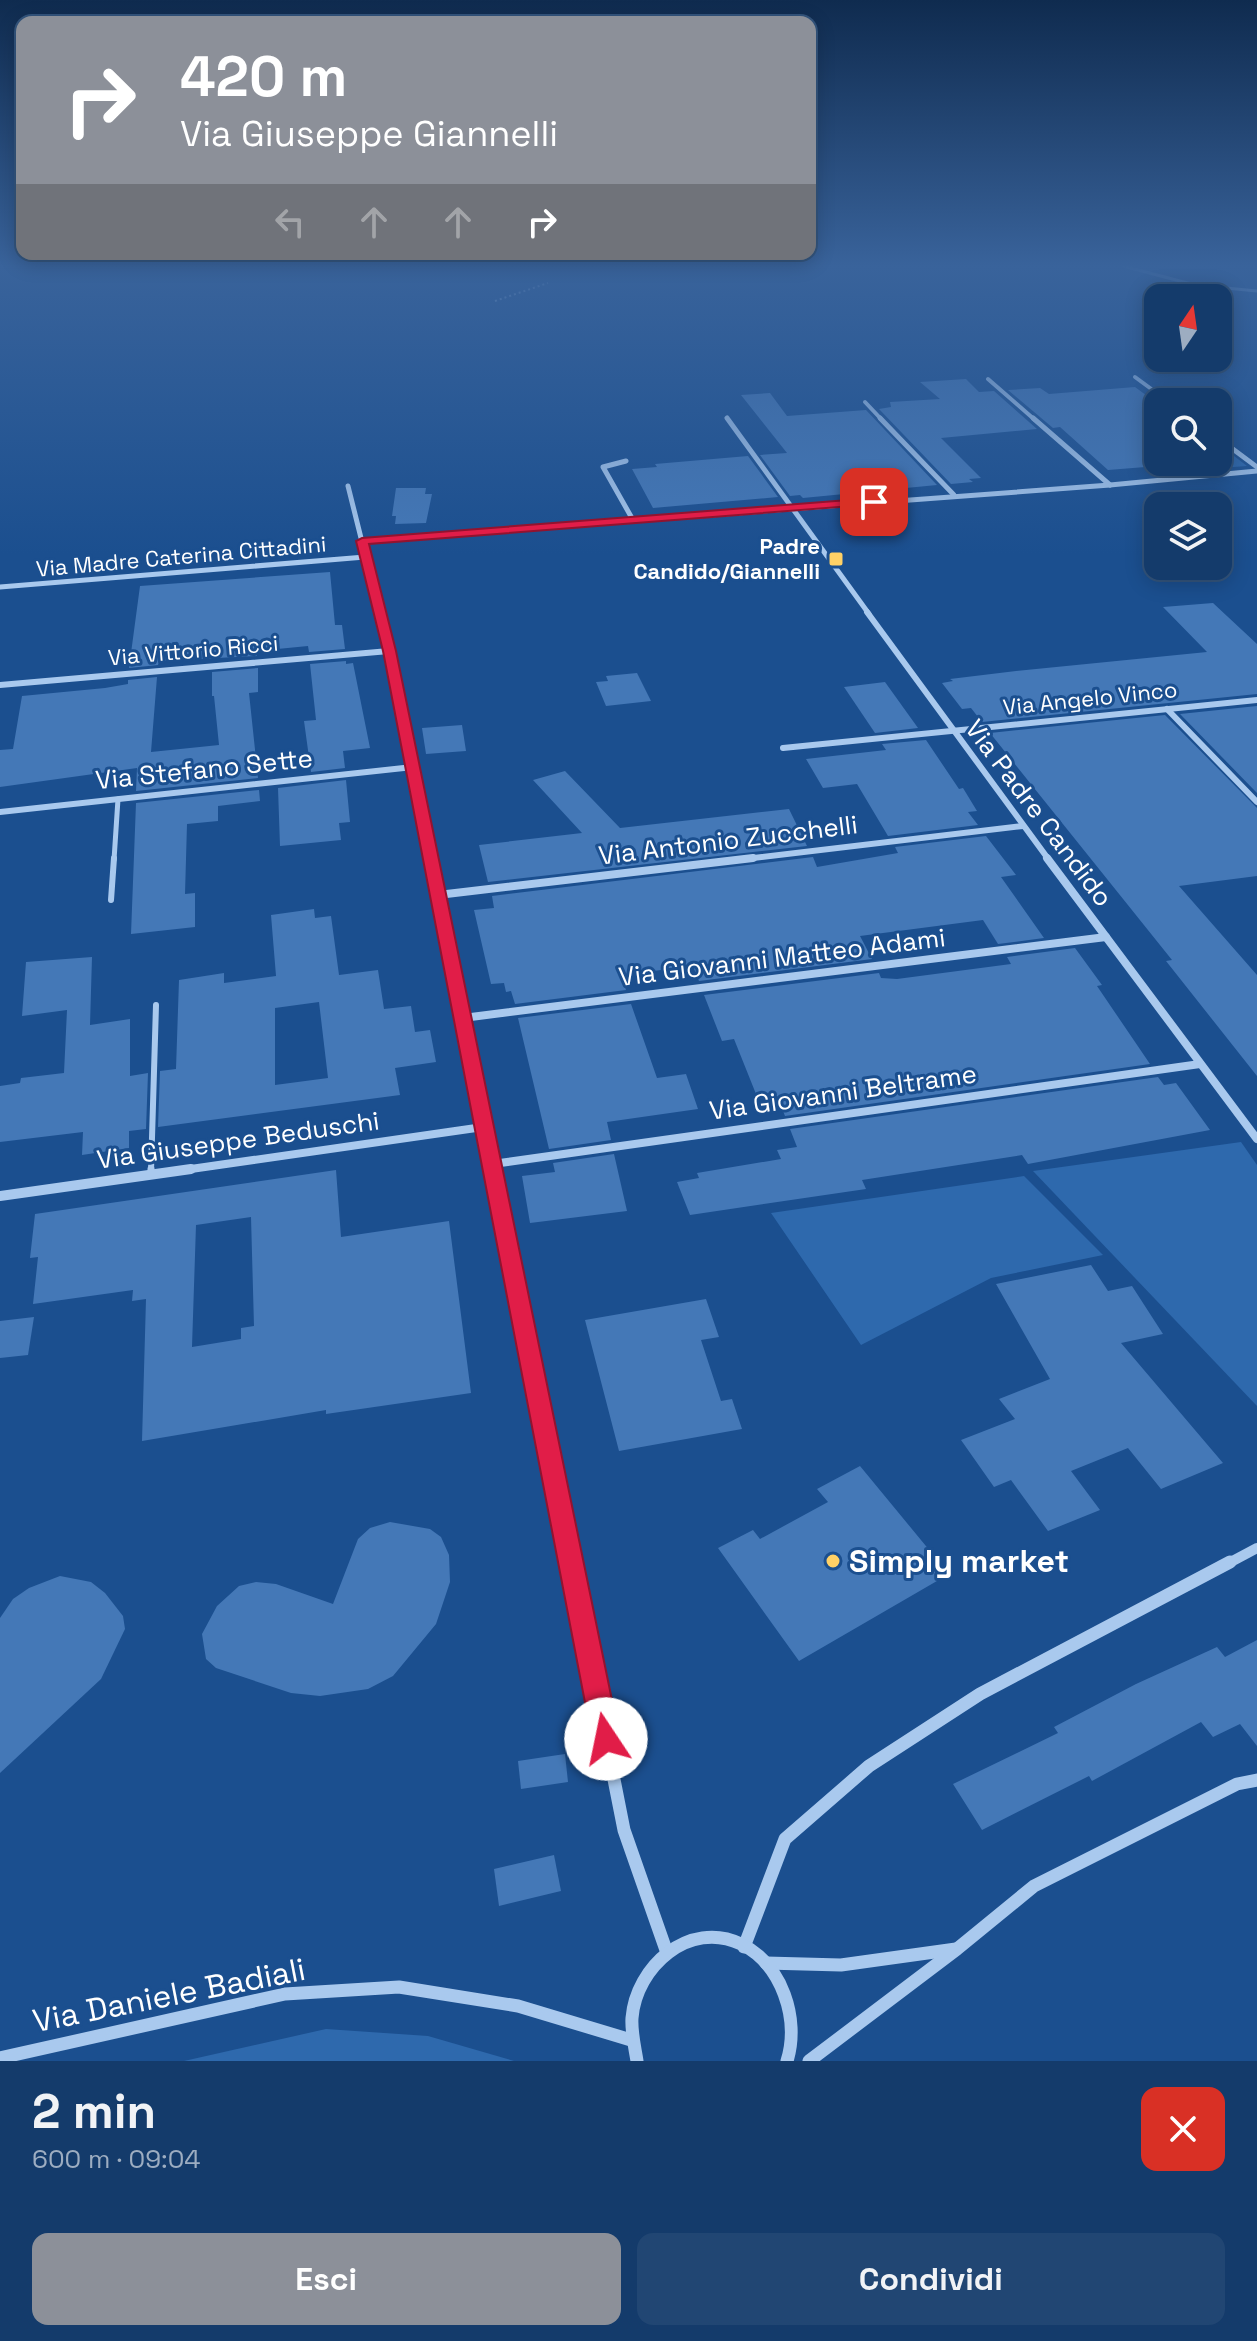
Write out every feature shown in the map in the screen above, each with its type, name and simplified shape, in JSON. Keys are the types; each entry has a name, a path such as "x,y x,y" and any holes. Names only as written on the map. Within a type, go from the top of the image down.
{"street":[{"path":"1135,377 1150,388"},
{"path":"988,379 1110,485"},
{"path":"865,402 954,495"},
{"name":"Via Padre Candido","path":"727,418 952,730 1257,1139"},
{"path":"1232,449 1257,469"},
{"path":"626,461 603,467 633,520"},
{"path":"362,541 1110,485 1257,469"},
{"path":"348,486 389,651 413,767 624,1830 666,1950"},
{"name":"Via Madre Caterina Cittadini","path":"0,587 365,557"},
{"name":"Via Vittorio Ricci","path":"0,685 389,651"},
{"name":"Via Angelo Vinco","path":"783,748 1257,700"},
{"path":"1167,709 1257,802"},
{"name":"Via Stefano Sette","path":"0,812 413,767"},
{"name":"Via Antonio Zucchelli","path":"438,895 1023,826"},
{"name":"Via Giovanni Matteo Adami","path":"463,1018 1106,937"},
{"name":"Via Giovanni Beltrame","path":"493,1164 1200,1064"},
{"name":"Via Giuseppe Beduschi","path":"0,1196 483,1127"},
{"path":"744,1947 785,1839 869,1766 980,1694 1257,1548"},
{"path":"809,2061 957,1949 1034,1886 1237,1784 1257,1780"},
{"path":"637,2061 631,2040 630,2012 636,1989 650,1965 666,1950 695,1938 724,1939 744,1947 766,1963 781,1984 790,2008 792,2037 787,2061"},
{"path":"766,1963 841,1965 957,1949"},
{"name":"Via Daniele Badiali","path":"0,2058 285,1994 399,1987 518,2006 631,2040"}],"lane":[{"path":"111,900 118,799"},
{"path":"151,1175 156,1005"}],"shaded area":[{"path":"1232,454 1247,466 1232,467"},
{"path":"1241,1142 1257,1165 1257,1406 1033,1171"},
{"path":"1024,1176 1103,1255 991,1278 861,1345 771,1213"},
{"path":"326,2029 428,2036 514,2061 184,2061"}],"building":[{"path":"966,379 979,392 994,391 1037,429 941,438 981,478 951,484 879,409 891,407 890,402 940,399 920,382"},
{"path":"1135,387 1144,394 1144,467 1108,470 1060,427 1053,428 1008,390 1040,388 1049,394"},
{"path":"770,393 787,416 866,410 937,485 803,498 800,495 790,496 760,455 787,453 741,395"},
{"path":"748,456 778,497 653,508 632,469 657,467 655,464"},
{"path":"396,488 426,488 425,494 432,494 426,523 395,524 396,516 392,516"},
{"path":"330,572 335,625 342,625 345,649 309,652 308,646 257,651 257,656 159,661 158,665 129,668 140,586"},
{"path":"1213,603 1257,644 1257,694 982,722 971,708 962,709 942,683 953,681 950,679 1016,671 1207,652 1163,607"},
{"path":"346,661 346,664 353,663 370,748 343,751 345,768 311,772 304,721 316,720 310,664"},
{"path":"258,668 258,692 249,693 258,778 136,791 137,768 0,787 0,750 13,749 22,696 105,688 128,684 128,680 157,677 151,752 219,745 212,672"},
{"path":"637,673 651,701 606,706 596,682 608,681 606,676"},
{"path":"885,682 918,728 875,733 844,687"},
{"path":"1257,706 1257,793 1180,714"},
{"path":"1165,715 1257,808 1257,876 1179,886 1257,975 1257,1076 1166,961 1172,960 990,733"},
{"path":"462,725 466,751 426,754 422,728"},
{"path":"926,740 959,789 963,788 977,811 968,812 978,825 888,836 857,784 823,788 806,759 886,750 882,744"},
{"path":"565,771 620,828 789,809 807,846 488,882 479,845 582,833 533,780"},
{"path":"346,780 350,822 339,823 341,840 280,846 278,788"},
{"path":"259,790 260,801 218,806 218,821 187,824 185,894 195,893 195,927 131,934 136,803"},
{"path":"986,836 1016,875 1001,877 1044,938 998,944 983,920 860,936 872,959 699,981 693,966 621,975 626,990 515,1004 511,991 506,992 504,983 491,984 474,910 494,908 492,896 813,857 817,867 898,853 895,847"},
{"path":"314,909 315,918 331,916 339,975 378,970 384,1009 411,1006 415,1032 430,1030 436,1062 395,1068 400,1095 158,1127 160,1071 176,1069 179,980 224,973 224,983 276,976 271,915","holes":["319,1002 328,1078 275,1085 275,1008"]},
{"path":"1075,948 1102,985 1097,986 1150,1064 785,1116 777,1096 758,1099 734,1039 722,1041 704,995 879,973 881,978 897,979 1011,964 1007,957"},
{"path":"92,957 90,1025 130,1019 130,1076 148,1073 146,1129 129,1131 129,1148 82,1155 83,1132 0,1142 0,1086 20,1083 21,1078 64,1073 67,1010 22,1016 26,962"},
{"path":"631,1004 657,1078 686,1074 698,1109 607,1122 611,1140 549,1149 518,1018"},
{"path":"1158,1077 1164,1085 1176,1083 1210,1130 1028,1164 1022,1155 862,1180 866,1189 690,1215 677,1182 699,1178 697,1173 781,1159 777,1150 797,1147 790,1129"},
{"path":"614,1154 627,1211 530,1223 522,1176 555,1172 553,1163"},
{"path":"336,1170 341,1237 449,1221 471,1393 326,1414 326,1410 142,1441 146,1299 132,1301 133,1290 33,1304 38,1257 30,1258 35,1214","holes":["251,1217 254,1326 241,1328 241,1339 192,1347 196,1225"]},
{"path":"1091,1265 1108,1291 1132,1286 1163,1334 1121,1343 1223,1463 1161,1489 1128,1448 1071,1471 1100,1510 1048,1531 1011,1480 994,1487 961,1440 1015,1419 999,1399 1050,1379 996,1284"},
{"path":"706,1299 719,1337 701,1340 721,1401 732,1399 742,1429 619,1451 585,1320"},
{"path":"34,1317 28,1355 0,1358 0,1321"},
{"name":"Simply market","path":"860,1466 949,1574 799,1661 718,1548 753,1530 760,1539 828,1502 817,1489"},
{"path":"390,1522 430,1529 441,1537 449,1555 450,1582 436,1624 393,1676 368,1689 320,1696 291,1693 216,1668 206,1659 202,1634 217,1606 239,1586 256,1582 276,1584 333,1604 358,1539 370,1528"},
{"path":"60,1576 91,1582 105,1593 123,1616 125,1629 101,1679 0,1773 0,1618 13,1599 29,1588"},
{"path":"1257,1640 1257,1746 1240,1724 1213,1737 1201,1722 1092,1781 1089,1776 982,1830 953,1784 1058,1733 1054,1727 1136,1684 1217,1647 1225,1657"},
{"path":"565,1754 568,1782 521,1789 518,1761"},
{"path":"554,1855 561,1891 499,1906 494,1869"}],"place":[{"name":"Padre Candido/Giannelli","path":"836,559"},
{"name":"Simply market","path":"833,1561"}],"route":[{"path":"606,1739 389,651 362,541 874,502"}]}
